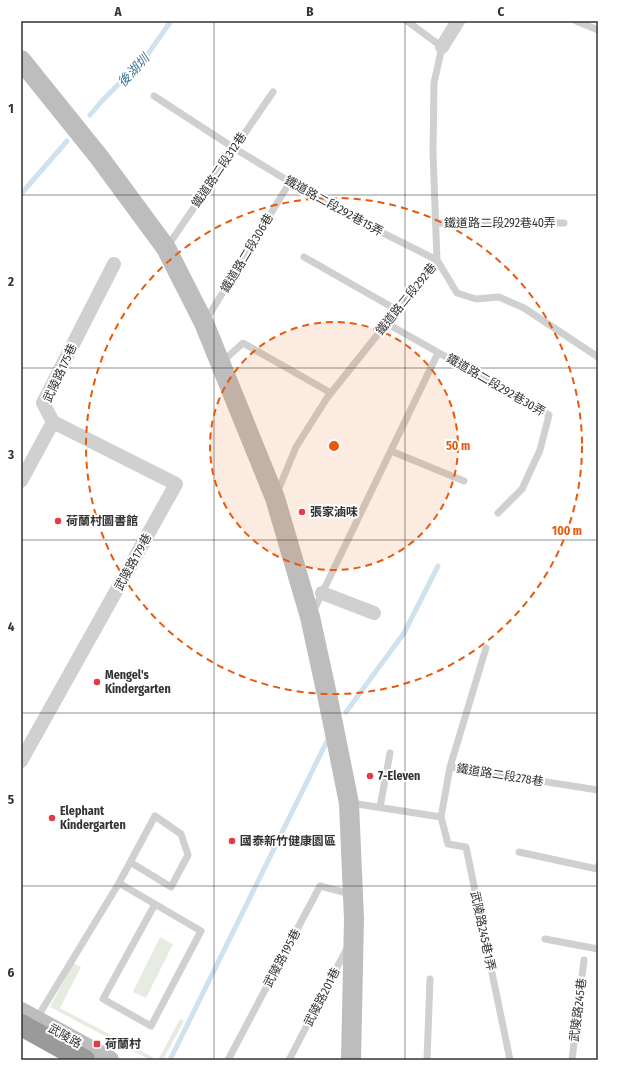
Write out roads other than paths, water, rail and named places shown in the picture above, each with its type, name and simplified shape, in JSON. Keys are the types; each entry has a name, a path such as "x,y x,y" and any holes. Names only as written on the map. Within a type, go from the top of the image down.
{"highway":[{"path":"21,1025 84,1060"},
{"path":"21,1043 52,1060"}],"street":[{"path":"442,47 458,21"},
{"path":"21,60 99,157 166,248 204,323 275,498 310,617 349,803 354,935 351,1060"},
{"name":"武陵路175巷","path":"21,480 53,422 43,403 114,264"},
{"name":"武陵路179巷","path":"21,761 176,484 53,422"},
{"path":"322,593 374,614"},
{"name":"武陵路","path":"31,1012 109,1060"}],"lane":[{"path":"407,21 442,47"},
{"path":"576,21 598,30"},
{"name":"鐵道路二段292巷","path":"275,498 296,447 331,393 437,260 433,153 434,83 442,47"},
{"name":"鐵道路二段312巷","path":"166,248 273,92"},
{"name":"鐵道路二段292巷15弄","path":"154,96 234,148 331,207 437,260"},
{"name":"鐵道路二段306巷","path":"204,323 290,182"},
{"name":"鐵道路二段292巷40弄","path":"436,223 564,223"},
{"path":"304,257 397,310"},
{"path":"437,260 457,293 476,299 499,297 524,308 598,357"},
{"name":"鐵道路二段292巷30弄","path":"386,323 549,415 540,450 522,489 498,513"},
{"path":"220,363 243,343 331,393"},
{"path":"310,617 438,353"},
{"path":"391,451 464,481"},
{"path":"450,767 486,648"},
{"path":"380,807 390,753"},
{"name":"鐵道路二段278巷","path":"441,817 450,767 598,790"},
{"path":"349,803 441,817"},
{"path":"31,1012 119,883 130,862 156,816 181,834 188,855 171,887 130,862"},
{"name":"武陵路245巷1弄","path":"441,817 448,844 466,847 510,1060"},
{"path":"519,852 598,869 598,866"},
{"path":"119,883 201,931 151,1026 103,999 154,904"},
{"name":"武陵路195巷","path":"228,1060 320,886 353,894"},
{"name":"武陵路201巷","path":"289,1060 354,935"},
{"path":"545,939 598,949"},
{"name":"武陵路245巷","path":"572,1060 584,960"},
{"path":"427,1060 430,979"}],"waterway":[{"name":"後湖圳","path":"90,115 148,54 171,21"},
{"name":"後湖圳","path":"21,194 67,141"},
{"path":"346,712 404,633 438,566"},
{"path":"170,1060 327,741"}],"place":[{"name":"張家滷味","path":"302,512"},
{"name":"荷蘭村圖書館","path":"58,521"},
{"name":"Mengel's Kindergarten","path":"97,682"},
{"name":"7-Eleven","path":"370,776"},
{"name":"Elephant Kindergarten","path":"52,818"},
{"name":"國泰新竹健康園區","path":"232,841"},
{"name":"荷蘭村","path":"97,1044"}]}
